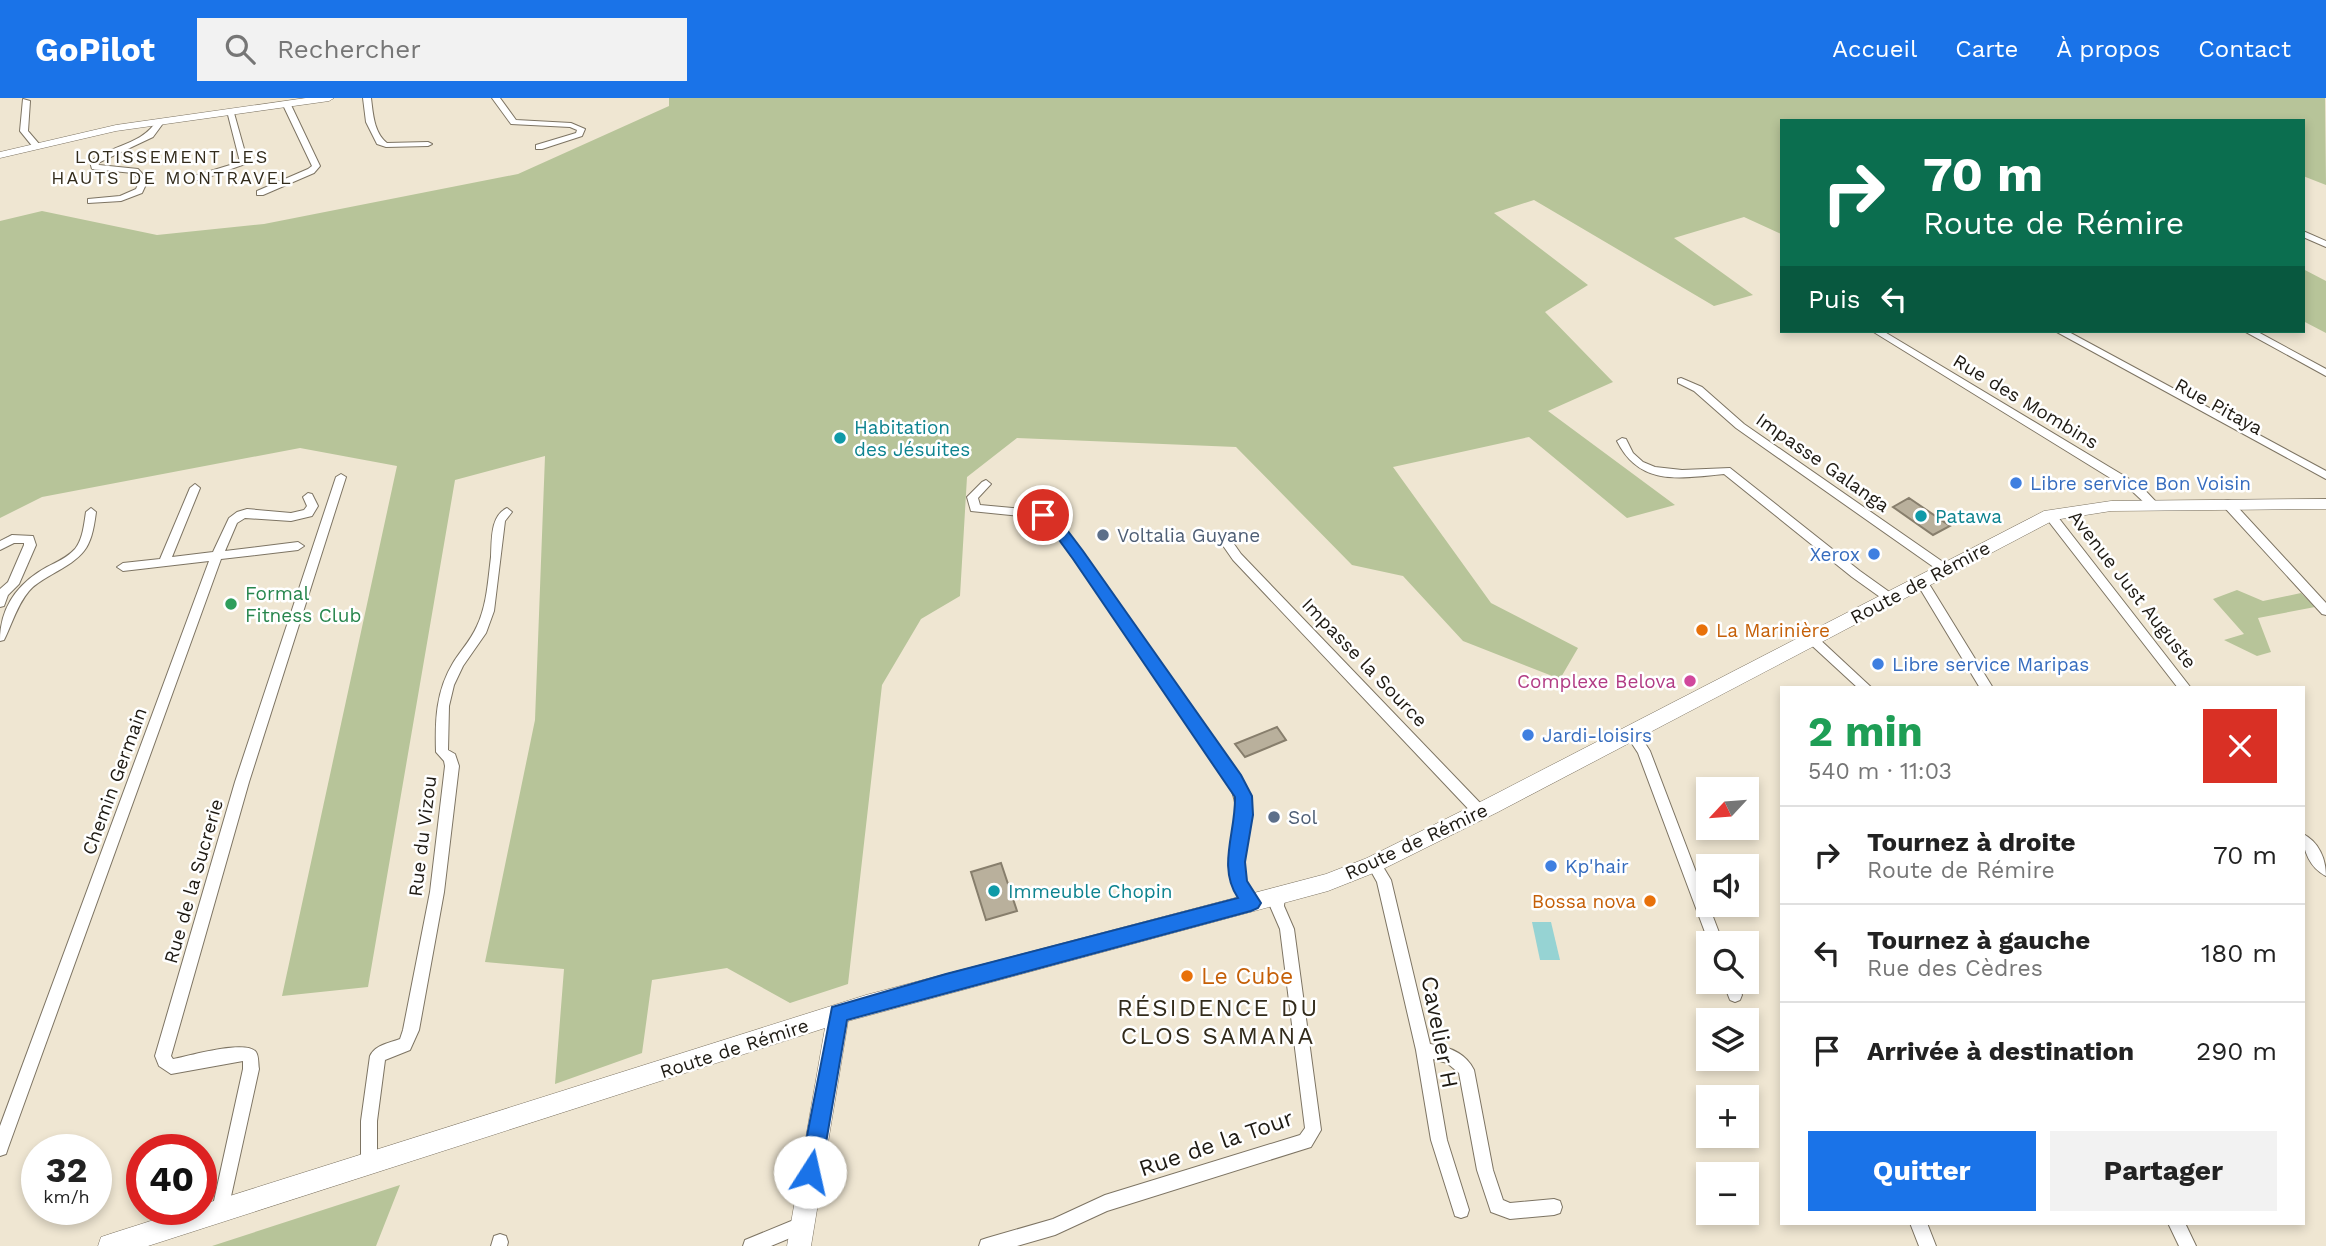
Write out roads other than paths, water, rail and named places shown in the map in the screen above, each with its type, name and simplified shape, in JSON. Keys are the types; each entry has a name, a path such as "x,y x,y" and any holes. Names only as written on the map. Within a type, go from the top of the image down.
{"main road":[{"path":"0,155 36,145 160,122 329,98"},
{"name":"Route de Rémire","path":"110,1246 838,1014 946,983 1278,897 1374,864 1480,812 2050,515 2076,509 2154,505 2326,504"},
{"path":"800,1236 838,1014"}],"street":[{"path":"367,98 370,121 380,142 386,145 428,144"},
{"path":"496,98 514,122 571,125 581,129 579,134 573,137 539,147"},
{"path":"26,101 24,131 36,145"},
{"path":"260,192 311,171 316,166 287,106"},
{"path":"197,177 244,163 230,113"},
{"path":"91,201 121,198 139,191 144,180 135,171 95,167 94,162 152,134 160,122"},
{"path":"2305,235 2326,244"},
{"name":"Rue des Mombins","path":"1880,333 2137,489 2154,505"},
{"path":"2064,333 2326,476"},
{"path":"2253,333 2326,373"},
{"name":"Rue Pitaya","path":"2096,358 2326,485"},
{"name":"Impasse Galanga","path":"1681,381 1698,389 1740,426 1939,565 1948,568"},
{"path":"1622,441 1631,456 1658,473 1673,475 1726,470 1856,575 1891,599"},
{"name":"Rue de la Sucrerie","path":"220,1210 251,1069 250,1057 244,1053 171,1067 164,1061 163,1056 242,782 341,477"},
{"path":"986,484 972,497 975,508 1043,515 1056,525 1235,780 1244,796 1244,815 1236,862 1238,883 1251,903"},
{"path":"165,561 195,488"},
{"name":"Chemin Germain","path":"0,1148 216,557 233,521 247,513 291,517 308,513 313,506 308,497"},
{"path":"2228,504 2326,611"},
{"path":"0,637 26,586 79,554 89,531 91,512"},
{"name":"Rue du Vizou","path":"369,1163 369,1121 378,1056 405,1045 411,1030 438,892 452,766 450,758 442,752 439,729 444,692 479,637 487,618 499,520 507,512"},
{"name":"Avenue Just Auguste","path":"2050,515 2183,686"},
{"path":"0,546 21,537 29,539 30,545 13,584 1,595"},
{"name":"Impasse la Source","path":"1223,537 1237,557 1480,812"},
{"path":"123,567 298,546"},
{"path":"1922,582 1986,686"},
{"path":"1812,639 1864,686"},
{"path":"1631,733 1644,751 1712,931"},
{"path":"2305,843 2326,870"},
{"name":"Cavelier H","path":"1374,864 1384,880 1424,1049 1439,1140 1461,1210"},
{"name":"Rue de la Tour","path":"987,1246 1055,1227 1105,1203 1305,1141 1313,1130 1287,929 1277,906 1278,897"},
{"path":"1424,1049 1446,1053 1460,1062 1466,1070 1485,1170 1497,1206 1510,1211 1554,1207"},
{"path":"1919,1225 1928,1246"},
{"path":"2177,1225 2188,1246"},
{"path":"751,1246 800,1236"}],"water":[{"path":"1532,922 1551,922 1560,960 1540,960"}],"place":[{"name":"Habitation des Jésuites","path":"840,438"},
{"name":"Libre service Bon Voisin","path":"2016,483"},
{"name":"Patawa","path":"1921,516"},
{"name":"Voltalia Guyane","path":"1103,535"},
{"name":"Xerox","path":"1874,554"},
{"name":"Formal Fitness Club","path":"231,604"},
{"name":"La Marinière","path":"1702,630"},
{"name":"Libre service Maripas","path":"1878,664"},
{"name":"Complexe Belova","path":"1690,681"},
{"name":"Jardi-loisirs","path":"1528,735"},
{"name":"Sol","path":"1274,817"},
{"name":"Kp'hair","path":"1551,866"},
{"name":"Immeuble Chopin","path":"994,891"},
{"name":"Bossa nova","path":"1650,901"},
{"name":"Le Cube","path":"1187,976"}],"district":[{"name":"LOTISSEMENT LES HAUTS DE MONTRAVEL","path":"172,167"},
{"name":"RÉSIDENCE DU CLOS SAMANA","path":"1218,1022"}]}
